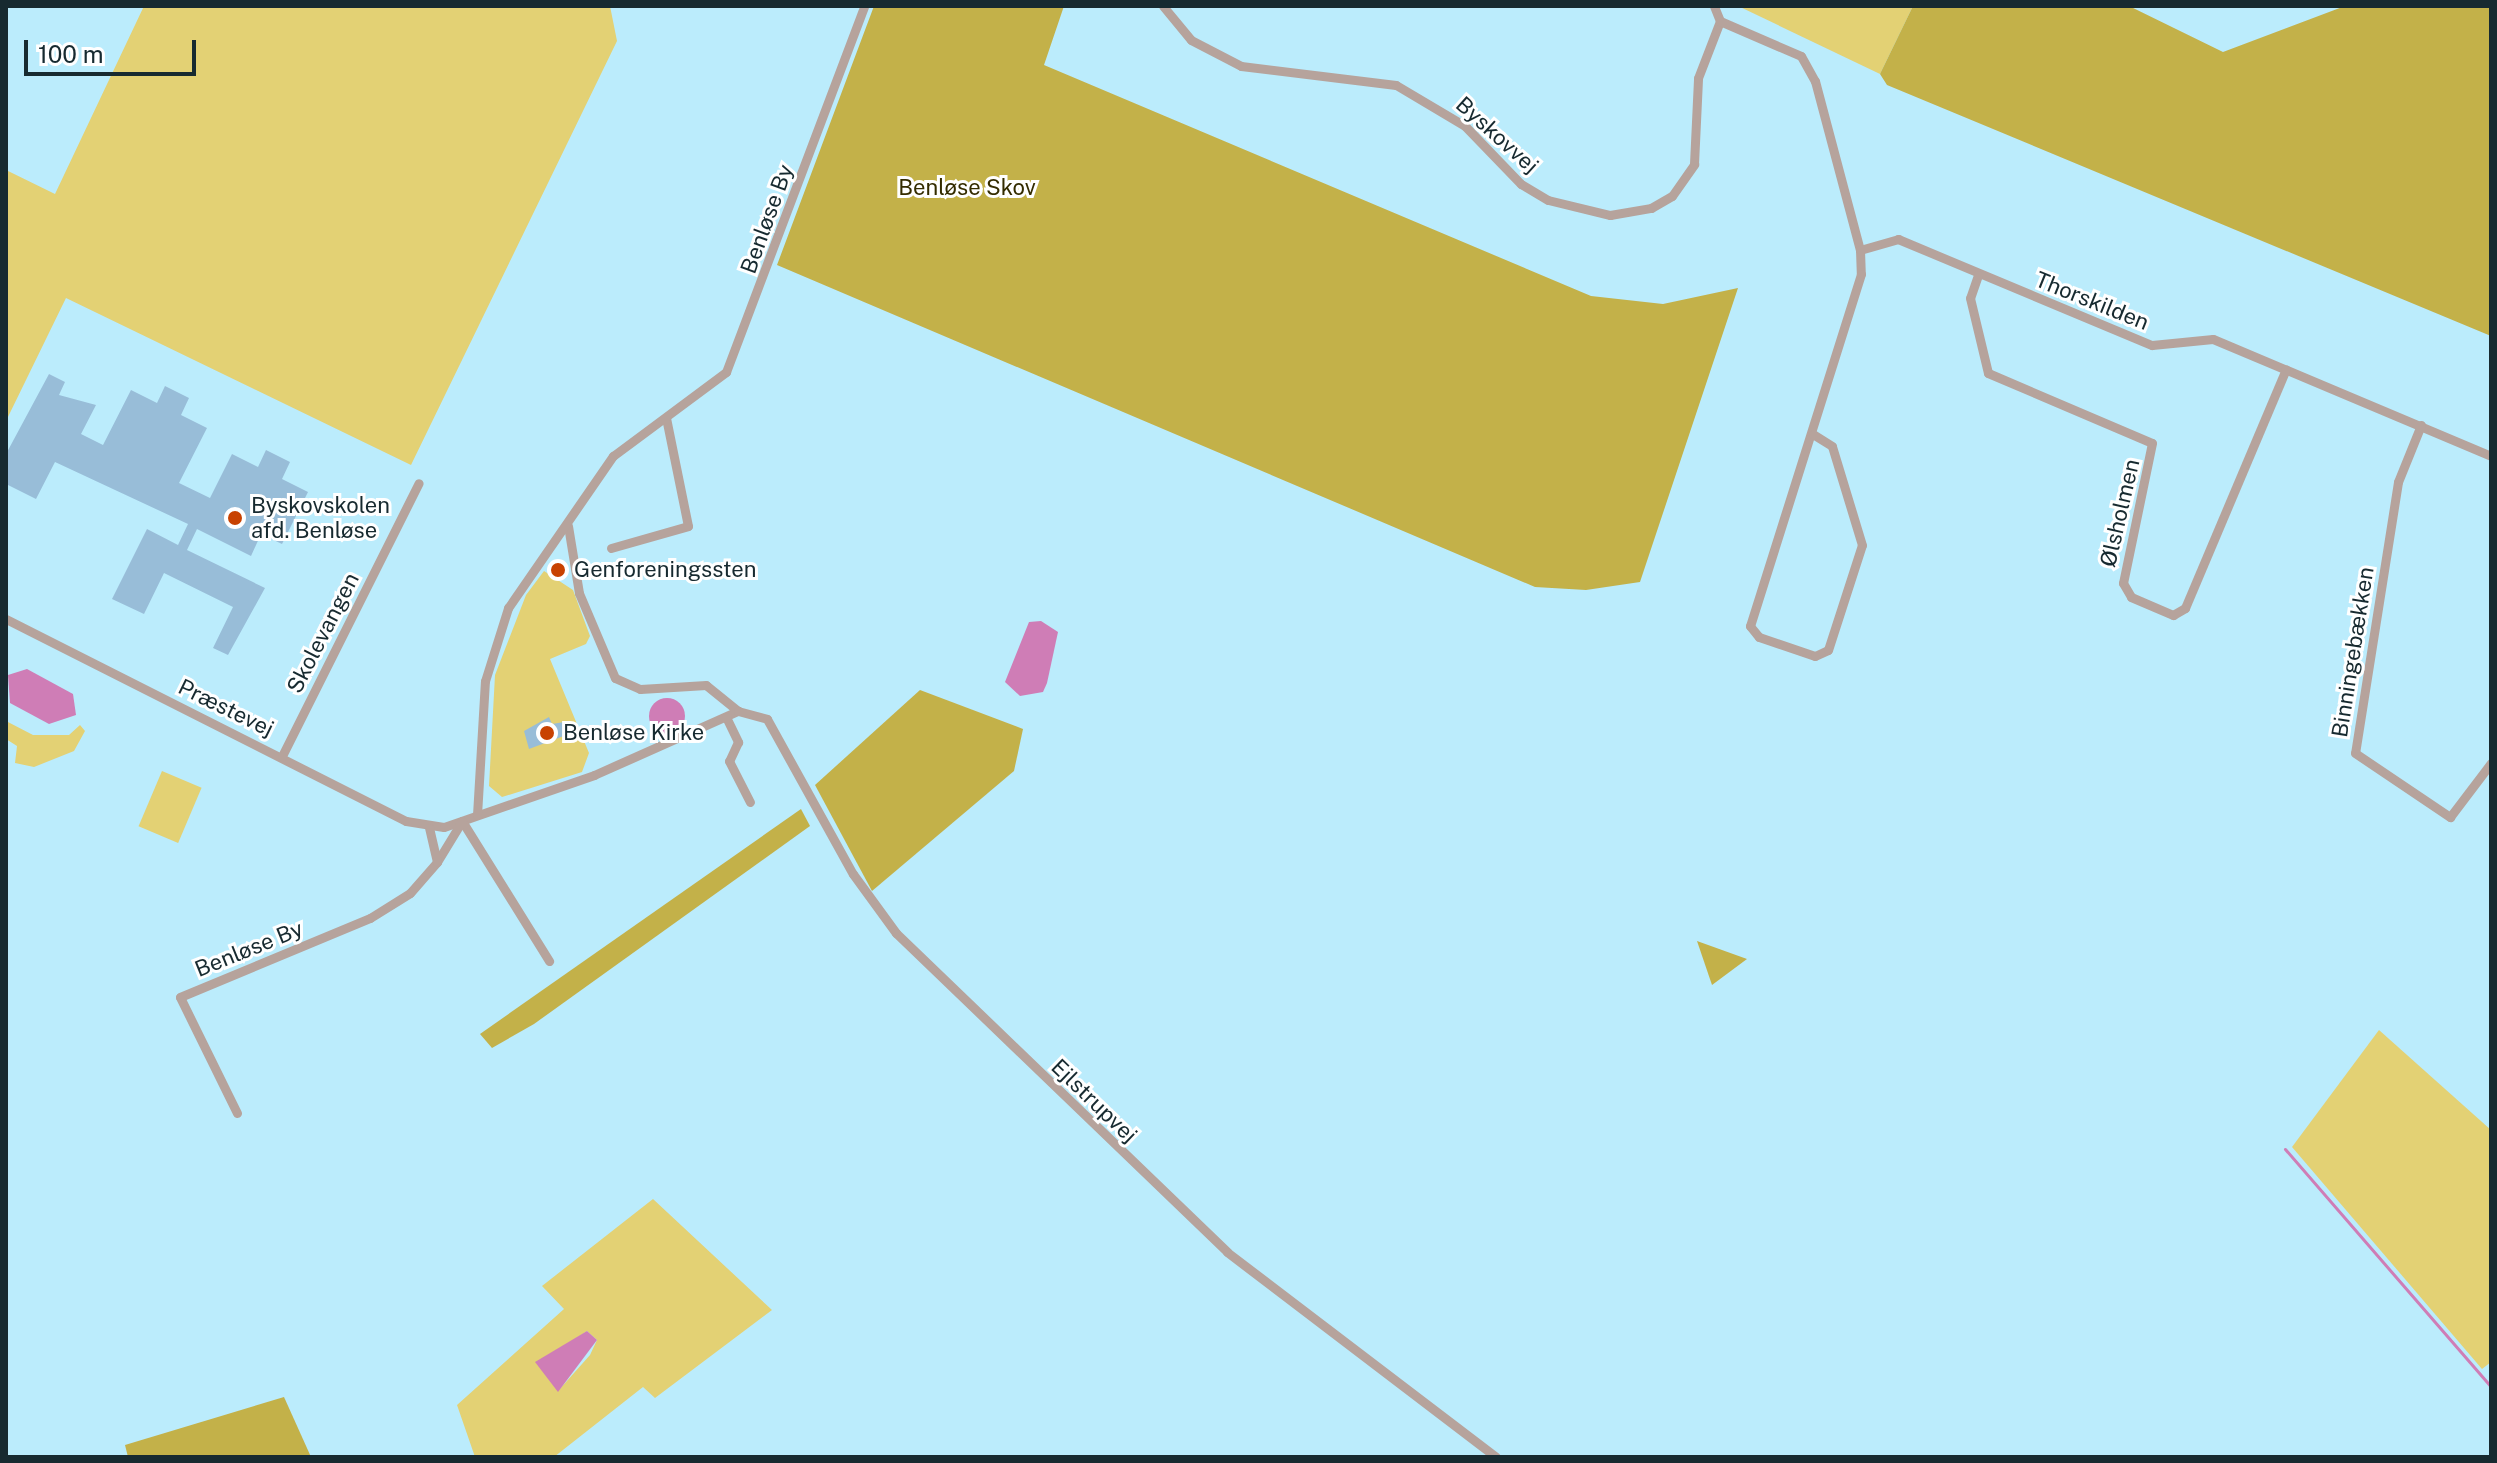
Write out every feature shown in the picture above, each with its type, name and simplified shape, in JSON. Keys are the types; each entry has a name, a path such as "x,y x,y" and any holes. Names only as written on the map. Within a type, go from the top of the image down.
{"street":[{"name":"Benløse By","path":"477,815 492,651 521,585 551,553 613,456 712,388 738,350 864,6"},
{"name":"Byskovvej","path":"1163,6 1191,40 1241,66 1396,85 1465,126 1521,184 1548,200 1610,215 1642,211 1672,196 1694,164 1698,78 1720,21"},
{"path":"1714,6 1720,21 1801,56 1815,81 1860,250 1861,274 1750,626 1759,637 1815,656 1828,650 1862,545 1832,446 1813,434"},
{"name":"Thorskilden","path":"1860,250 1898,239 1978,275 2152,345 2213,339 2491,456"},
{"name":"Ølsholmen","path":"1978,275 1970,298 1988,373 2152,443 2123,583 2131,597 2173,615 2185,608 2286,369"},
{"path":"611,548 688,526 666,418"},
{"name":"Binningebækken","path":"2421,425 2398,482 2355,753 2450,817 2491,763"},
{"name":"Skolevangen","path":"282,756 419,483"},
{"path":"437,862 429,828 462,821 594,775 738,711 706,685 640,689 615,678 571,557 568,526"},
{"path":"551,553 571,557"},
{"name":"Præstevej","path":"6,619 429,828"},
{"name":"Ejlstrupvej","path":"738,711 767,719 853,874 896,933 1227,1252 1496,1457"},
{"path":"726,717 738,742 729,761 750,802"},
{"name":"Benløse By","path":"237,1113 180,997 370,918 410,893 437,862 462,821"},
{"path":"462,821 549,961"}],"shaded area":[{"path":"144,6 610,6 617,41 411,465 66,298 6,421 6,170 55,194"},
{"path":"1738,6 1913,6 1880,74"},
{"path":"544,571 573,590 590,636 586,644 550,659 589,753 582,772 502,797 489,786 495,675 526,595"},
{"path":"1041,621 1058,632 1047,683 1043,692 1020,696 1005,682 1029,622"},
{"path":"27,669 73,694 76,715 49,724 10,703 8,675"},
{"path":"667,698 680,703 685,716 680,729 667,734 654,729 649,716 654,703"},
{"path":"6,721 33,735 69,735 80,725 85,731 74,751 34,767 15,763 17,746 6,739"},
{"path":"162,771 202,788 178,843 139,826"},
{"path":"2379,1030 2491,1130 2491,1362 2482,1369 2292,1147"},
{"path":"653,1199 772,1310 655,1398 643,1387 554,1457 475,1457 457,1405 564,1309 542,1286","holes":["587,1331 597,1340 590,1355 558,1391 571,1342"]},
{"path":"587,1331 597,1340 558,1392 535,1362"}],"green space":[{"name":"Benløse Skov","path":"874,6 1064,6 1044,65 1591,296 1663,304 1738,288 1640,582 1586,590 1535,587 777,265"},
{"path":"1913,6 2129,6 2223,52 2345,6 2491,6 2491,336 1887,85 1880,74"},
{"path":"920,690 1023,729 1014,771 872,891 815,785"},
{"path":"801,809 810,826 534,1024 492,1048 480,1034"},
{"path":"1697,941 1747,959 1712,985"},
{"path":"284,1397 311,1457 128,1457 125,1445"}],"building":[{"name":"Byskovskolen afd. Benløse","path":"49,374 65,382 59,395 96,405 81,434 103,445 131,390 157,403 165,386 189,398 181,415 207,428 179,483 210,498 232,454 258,467 266,450 290,462 282,479 308,492 282,544 261,534 251,556 197,529 187,550 265,588 228,655 213,648 233,607 164,573 144,614 112,599 147,529 178,545 188,524 55,462 36,499 6,484 6,454"},
{"name":"Benløse Kirke","path":"549,717 552,724 564,722 569,734 529,749 524,731"}],"waterway":[{"path":"2285,1149 2491,1387"}],"place":[{"name":"Byskovskolen afd. Benløse","path":"235,518"},
{"name":"Genforeningssten","path":"558,570"},
{"name":"Benløse Kirke","path":"547,733"}]}
